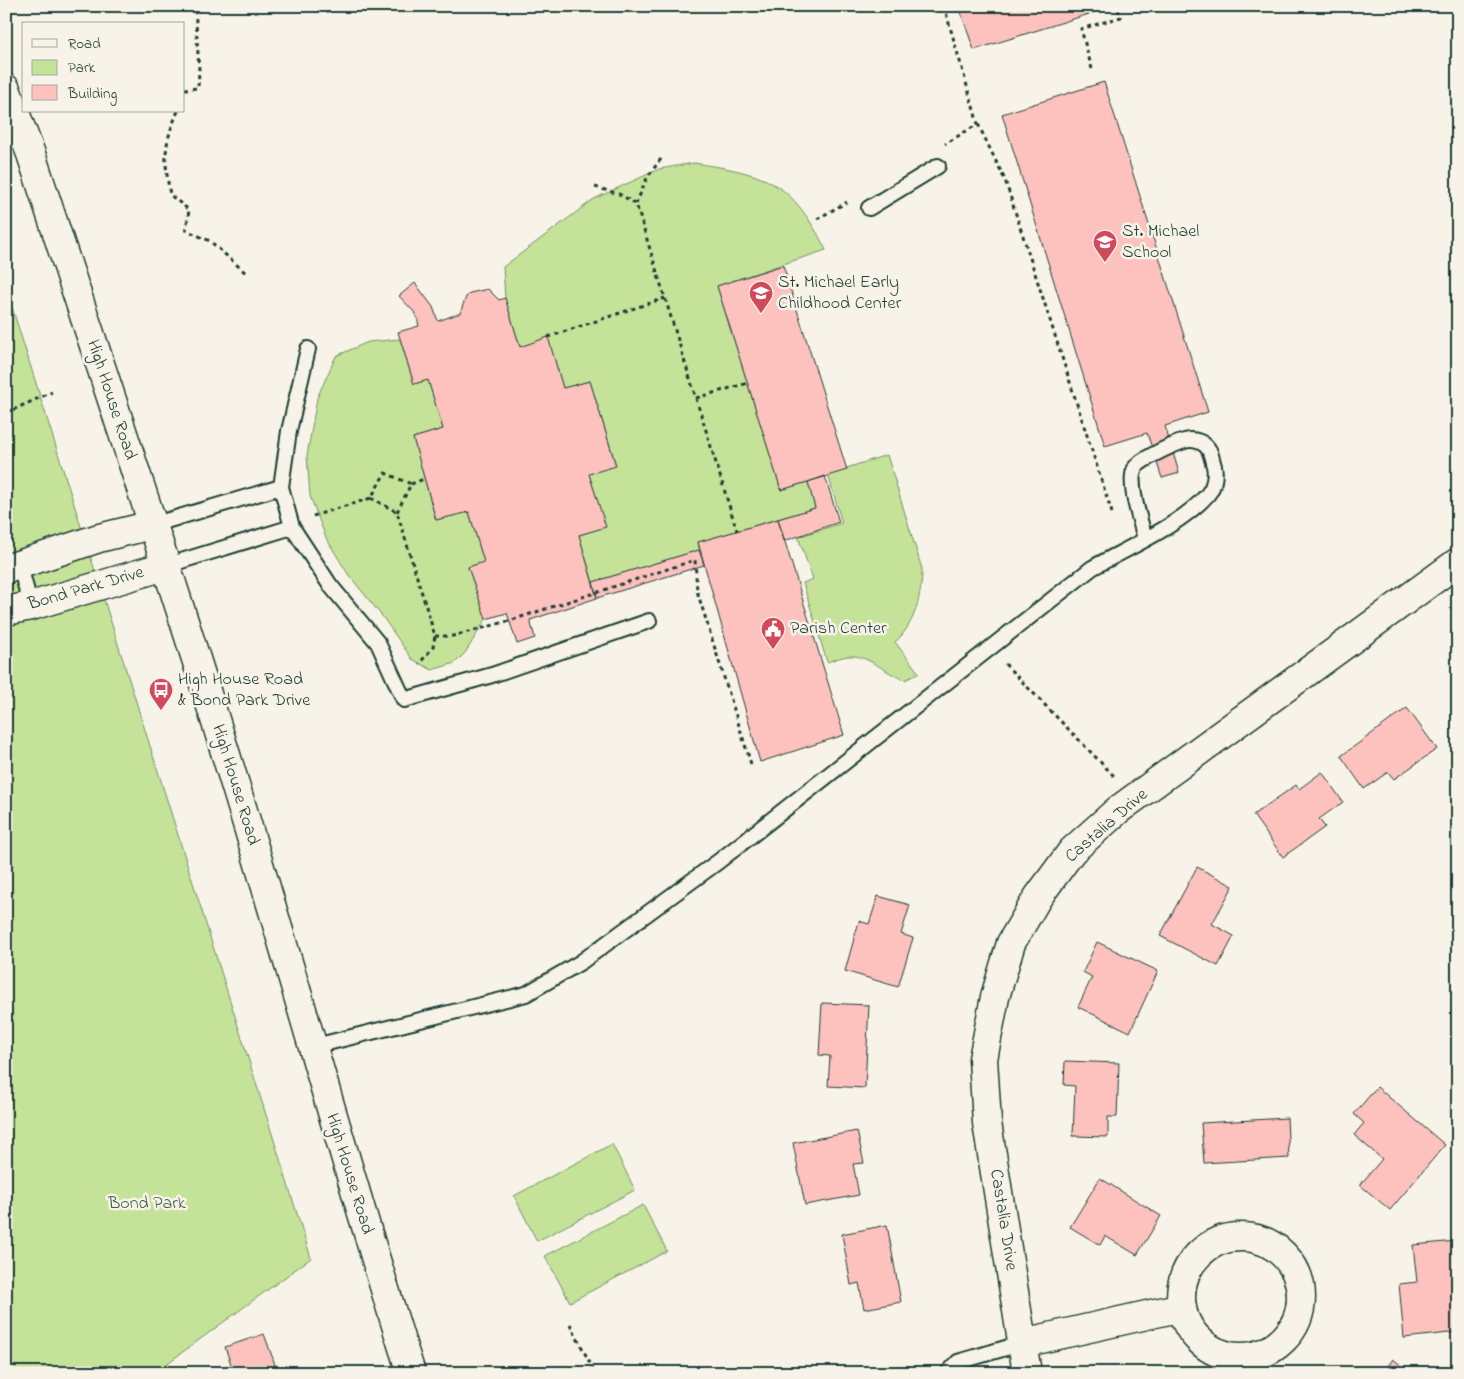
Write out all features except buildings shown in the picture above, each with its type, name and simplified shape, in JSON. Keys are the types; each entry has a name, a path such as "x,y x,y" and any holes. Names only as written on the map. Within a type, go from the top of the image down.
{"street":[{"name":"High House Road","path":"6,89 31,154 254,844 354,1192 411,1373"},
{"path":"13,566 99,538 152,525"},
{"name":"Castalia Drive","path":"1027,1373 987,1123 983,1059 995,997 1011,943 1038,898 1072,851 1118,810 1458,562"},
{"name":"Bond Park Drive","path":"19,609 165,566"},
{"path":"1238,1237 1258,1239 1276,1248 1290,1262 1299,1280 1302,1299 1297,1318 1288,1335 1273,1348 1255,1356 1236,1356 1217,1352 1201,1341 1189,1325 1182,1307 1182,1287 1189,1268 1201,1252 1218,1241 1238,1237"},
{"path":"1023,1343 1182,1307"}],"lane":[{"path":"869,208 938,166"},
{"path":"308,349 289,431 281,487 292,527 330,585 378,643 404,700 492,675 649,621"},
{"path":"311,1047 526,994 581,962 719,861 1092,568 1145,538 1187,512 1209,494 1216,475 1209,449 1201,442 1190,439 1141,460 1134,468 1132,479 1145,538"},
{"path":"152,525 281,487"},
{"path":"165,566 292,527"},
{"path":"13,566 19,609"},
{"path":"948,1373 958,1362 1023,1343"}],"path":[{"path":"185,89 198,88 199,70 195,6"},
{"path":"944,6 978,124 1005,180 1124,550"},
{"path":"1092,69 1081,29 1121,17 1117,6"},
{"path":"178,112 166,140 165,159 170,195 189,210 186,230 210,241 247,274"},
{"path":"940,147 978,124"},
{"path":"663,156 647,178 636,204 737,531"},
{"path":"595,187 619,194 636,204"},
{"path":"817,219 849,200"},
{"path":"548,338 665,298"},
{"path":"696,398 748,383"},
{"path":"6,413 52,392"},
{"path":"312,516 371,498 385,473 410,484 424,479"},
{"path":"410,484 397,512 436,636 432,647 419,664"},
{"path":"371,498 397,512"},
{"path":"990,648 1116,779"},
{"path":"570,1324 595,1373"}],"green space":[{"path":"694,163 746,173 775,185 798,205 811,223 826,250 717,286 781,490 808,482 815,508 698,542 699,550 593,582 579,535 605,527 589,474 616,465 590,381 563,388 548,338 520,347 505,298 503,267 594,199 659,169"},
{"name":"Bond Park","path":"6,288 311,1258 154,1373 6,1373"},
{"path":"400,339 414,384 428,380 443,429 413,438 436,520 469,512 484,562 468,567 486,619 465,653 455,663 432,670 412,659 382,616 348,574 326,538 310,496 307,456 317,398 336,356 368,342"},
{"path":"887,455 922,569 921,589 916,608 908,627 895,642 919,673 905,680 870,661 856,656 827,662 803,583 813,579 798,537 842,523 828,474"},
{"path":"612,1144 635,1190 537,1241 514,1196"},
{"path":"643,1205 667,1251 570,1302 545,1256"}],"place":[{"name":"St. Michael School","path":"1105,263"},
{"name":"St. Michael Early Childhood Center","path":"761,314"},
{"name":"Parish Center","path":"773,650"},
{"name":"High House Road & Bond Park Drive","path":"161,711"}]}
